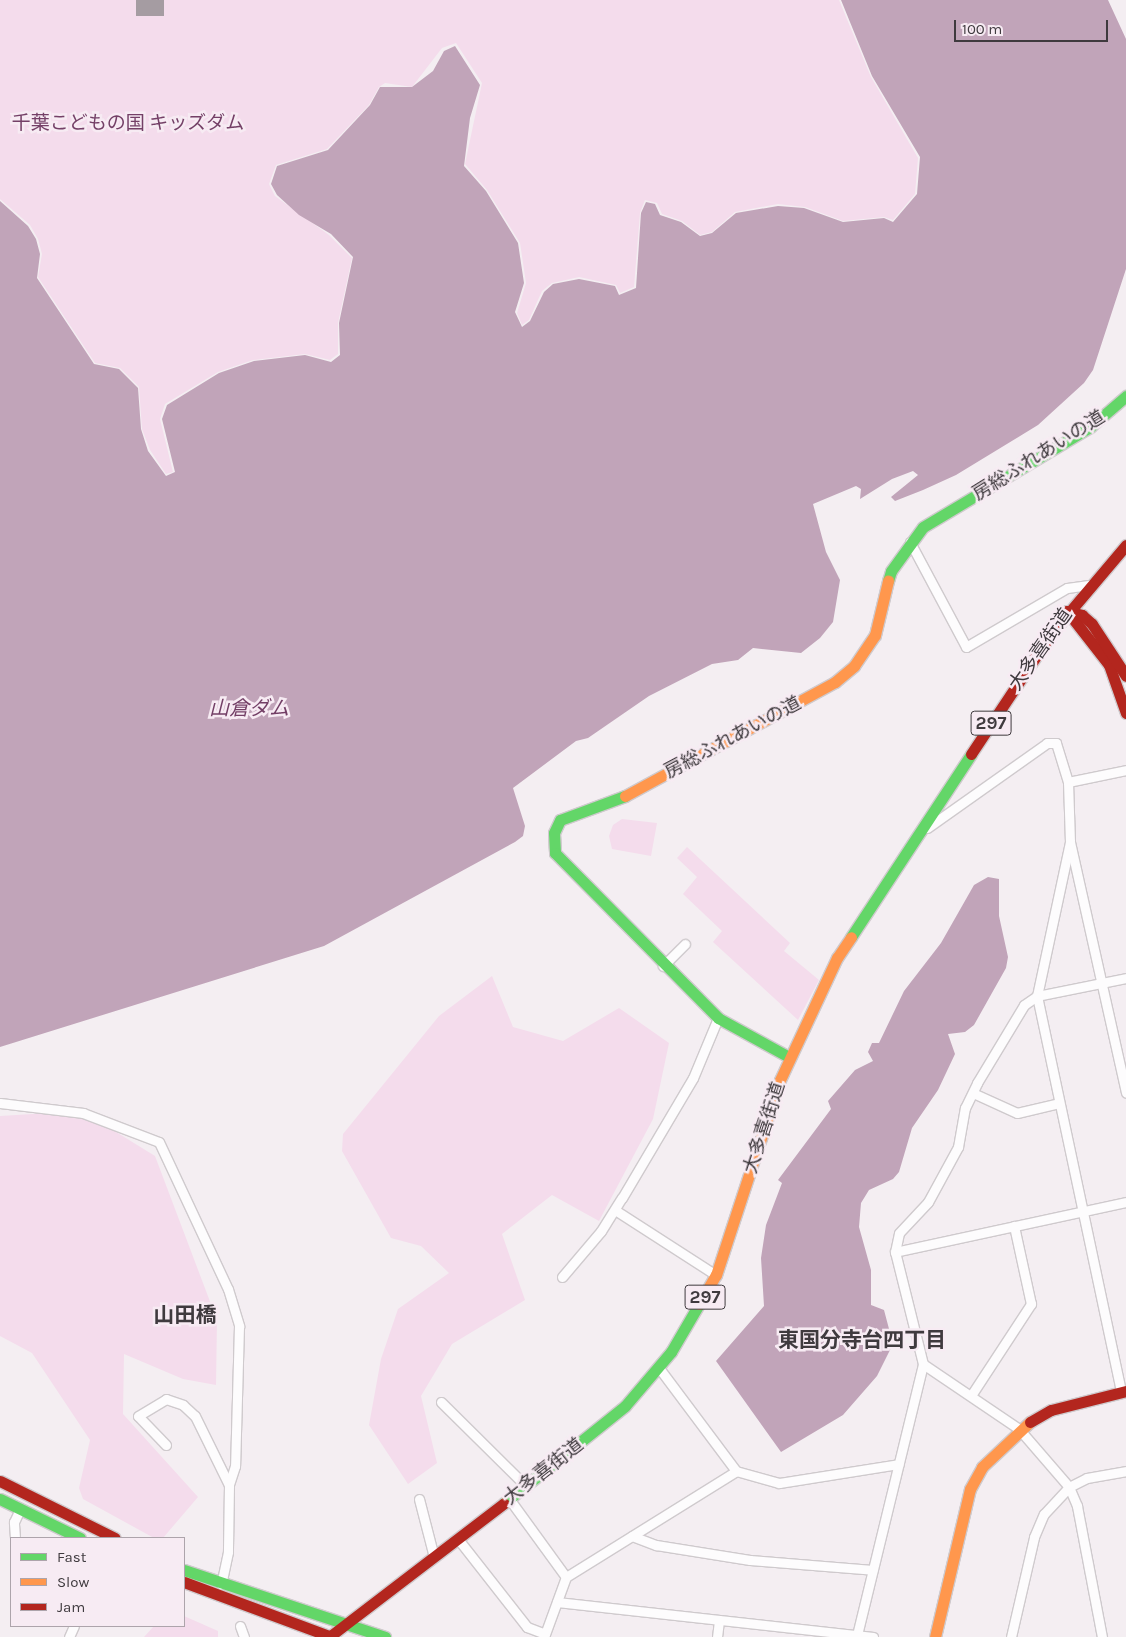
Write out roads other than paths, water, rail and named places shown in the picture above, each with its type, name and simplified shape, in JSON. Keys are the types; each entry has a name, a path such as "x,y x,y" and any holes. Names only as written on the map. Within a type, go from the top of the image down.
{"main road":[{"name":"房総ふれあいの道","path":"789,1057 718,1018 663,966 554,853 554,833 560,820 616,801 835,682 854,666 875,635 891,571 910,542 923,528 1090,428 1126,396"},
{"name":"大多喜街道","path":"331,1637 527,1487 613,1416 659,1368 716,1275 789,1057 837,958 916,835 1067,611 1126,544"},
{"path":"1067,611 1082,616 1092,624 1126,676"},
{"path":"1067,611 1109,665 1126,713"},
{"path":"935,1637 970,1488 982,1467 1019,1429 1051,1410 1124,1392"},
{"path":"0,1482 113,1537"},
{"path":"0,1499 78,1537"},
{"path":"185,1570 344,1626 385,1637"},
{"path":"185,1582 331,1637"}],"street":[{"path":"910,542 966,647 1066,588 1089,584"},
{"path":"916,835 1051,742 1056,743 1068,782 1070,842 1126,1093"},
{"path":"1068,782 1126,770"},
{"path":"1070,842 1037,996 1082,1211 1124,1392"},
{"path":"663,966 685,944"},
{"path":"857,1635 923,1364 895,1252 899,1234 928,1202 958,1147 973,1093 1012,1019 1037,996 1126,978"},
{"path":"562,1277 615,1210 693,1078 718,1018"},
{"path":"973,1093 1017,1113 1059,1103"},
{"path":"0,1103 83,1113 159,1142 228,1289 239,1326 235,1466 230,1485 228,1552 220,1584"},
{"path":"895,1252 1126,1202"},
{"path":"615,1210 716,1275"},
{"path":"972,1394 1031,1304 1014,1226"},
{"path":"923,1364 972,1394 1019,1429 1069,1487 1077,1506 1102,1637"},
{"path":"659,1368 736,1471 779,1482 899,1464"},
{"path":"166,1445 138,1416 166,1399 183,1405 195,1416 230,1485"},
{"path":"441,1402 527,1487"},
{"path":"458,1539 528,1627 545,1635 566,1577 736,1471"},
{"path":"1010,1637 1034,1537 1044,1514 1069,1487 1087,1478 1126,1471"},
{"path":"419,1499 434,1557"},
{"path":"510,1500 566,1577"},
{"path":"15,1537 14,1522 20,1509"},
{"path":"632,1536 656,1545 750,1560 873,1570"},
{"path":"557,1602 873,1637"},
{"path":"717,1637 718,1620"},
{"path":"240,1626 244,1637"}],"water":[{"name":"山倉ダム","path":"841,0 1108,0 1126,39 1126,269 1093,370 1084,383 1038,425 956,475 923,490 895,501 891,497 918,475 913,471 892,479 860,499 861,489 856,486 813,504 826,552 840,580 833,622 820,638 801,653 753,648 738,660 712,664 649,696 588,738 576,741 513,788 525,826 523,836 515,842 324,946 0,1047 0,201 28,226 36,239 40,254 37,278 94,364 119,369 138,388 141,429 148,451 166,476 175,472 162,419 167,405 219,373 254,361 305,355 331,362 340,355 339,323 353,257 331,234 299,215 277,195 271,184 277,166 328,150 370,105 380,87 412,87 433,71 444,51 455,46 480,85 470,118 464,166 486,191 518,243 524,283 515,312 522,327 530,321 544,292 553,284 579,279 615,286 619,295 636,288 641,213 646,202 655,204 660,215 681,222 700,236 712,233 736,213 778,206 804,208 843,222 884,218 893,222 917,194 920,157 872,76"},
{"path":"988,877 999,879 999,916 1008,957 1006,968 974,1025 965,1032 948,1034 955,1054 938,1090 912,1128 899,1172 893,1179 869,1190 861,1203 859,1227 871,1270 871,1305 884,1310 893,1344 877,1376 843,1415 781,1452 716,1361 764,1306 761,1258 766,1225 782,1183 778,1180 831,1109 828,1101 855,1070 873,1061 868,1052 872,1043 879,1043 904,991 941,943 974,885"}],"district":[{"name":"山田橋","path":"185,1315"},
{"name":"東国分寺台四丁目","path":"862,1340"}],"park label":[{"name":"千葉こどもの国 キッズダム","path":"128,124"}]}
